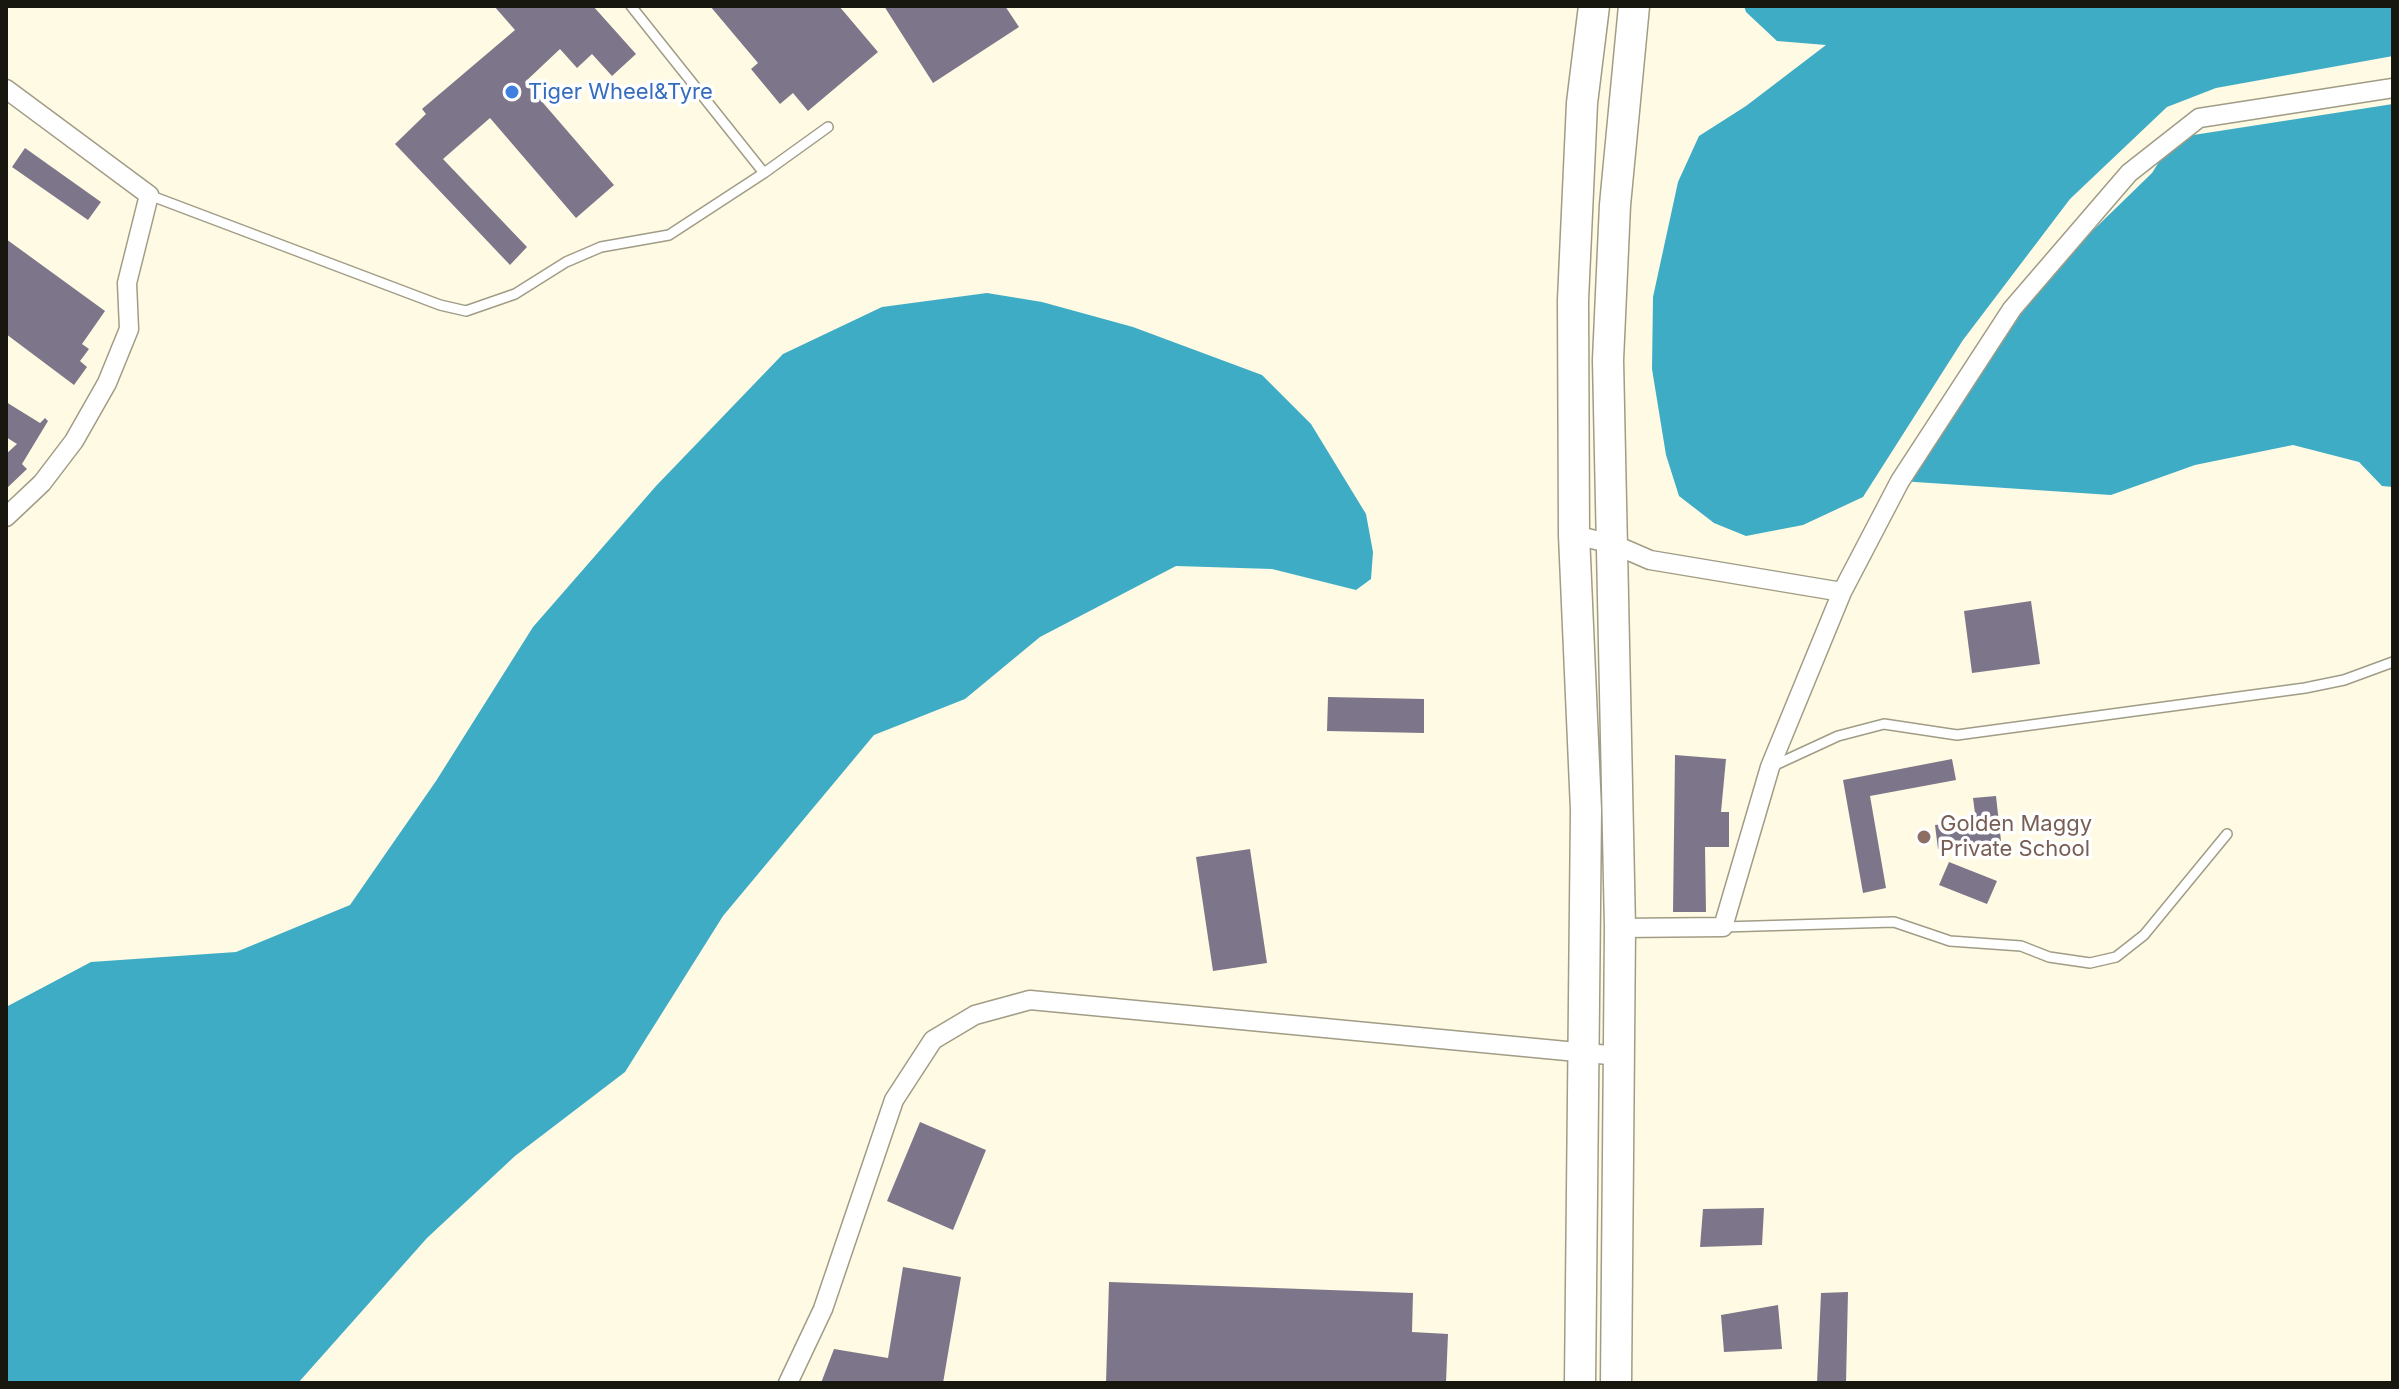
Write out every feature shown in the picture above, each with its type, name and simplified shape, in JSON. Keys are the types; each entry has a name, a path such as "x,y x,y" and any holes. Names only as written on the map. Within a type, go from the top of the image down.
{"main road":[{"path":"1580,1383 1586,810 1574,535 1573,300 1582,103 1582,6"},
{"path":"1582,103 1594,6"},
{"path":"1616,1383 1620,928 1608,360 1615,205 1634,6"}],"street":[{"path":"1620,928 1723,927 1770,767 1842,592 1900,481 2012,309 2129,173 2199,118 2393,88"},
{"path":"6,89 149,195 127,283 129,329 107,383 74,441 42,483 6,517"},
{"path":"1574,535 1613,544 1650,560 1842,592"},
{"path":"788,1383 823,1309 894,1100 933,1040 975,1015 1030,1000 1619,1056"}],"lane":[{"path":"631,6 764,173"},
{"path":"149,195 426,300 466,311 515,294 566,262 601,247 669,235 828,127"},
{"path":"1770,767 1838,736 1884,724 1957,735 2305,688 2344,680 2393,662"},
{"path":"1723,927 1894,922 1950,941 2021,946 2049,957 2090,963 2116,957 2144,935 2227,834"}],"water":[{"path":"1744,6 2393,6 2393,56 2216,88 2167,107 2070,199 1963,340 1863,497 1803,525 1746,536 1714,523 1679,496 1666,455 1652,369 1653,297 1678,182 1699,136 1746,106 1826,45 1777,41 1746,12"},
{"path":"2393,104 2393,487 2382,486 2359,462 2293,445 2195,465 2111,495 1900,481 2012,309 2152,173 2174,138"},
{"path":"987,293 1042,302 1133,327 1262,375 1311,424 1366,514 1373,552 1371,579 1356,590 1272,569 1176,566 1040,637 965,699 874,735 723,916 625,1072 515,1156 427,1238 298,1383 6,1383 6,1007 91,962 236,952 350,905 436,781 533,627 656,486 783,354 882,307"}],"building":[{"path":"494,6 593,6 636,54 612,76 592,54 577,68 560,49 525,82 614,185 576,218 490,118 443,159 527,247 510,265 395,144 426,114 422,109 515,30"},
{"path":"710,6 839,6 878,52 808,111 793,93 780,104 751,69 758,63"},
{"path":"884,6 1005,6 1019,27 933,83"},
{"path":"25,148 101,202 88,220 12,167"},
{"path":"6,239 105,311 82,344 89,349 80,361 87,367 74,385 6,334"},
{"path":"6,402 40,423 45,418 48,421 22,464 27,469 6,489 6,454 17,444 6,437"},
{"path":"2031,601 2040,664 1972,673 1964,611"},
{"path":"1328,697 1424,699 1424,733 1327,731"},
{"path":"1675,755 1726,759 1721,812 1729,812 1729,847 1705,847 1706,912 1673,912"},
{"path":"1952,759 1956,780 1870,796 1886,888 1863,893 1843,780"},
{"path":"1996,796 2001,841 1938,849 1935,825 1976,821 1973,798"},
{"path":"1250,849 1267,963 1213,971 1196,857"},
{"path":"1949,862 1997,881 1987,904 1939,885"},
{"path":"920,1122 986,1150 953,1230 887,1201"},
{"path":"1764,1208 1762,1245 1700,1247 1703,1209"},
{"path":"903,1267 961,1277 943,1383 821,1383 834,1349 888,1358"},
{"path":"1109,1282 1413,1293 1412,1332 1448,1334 1446,1383 1106,1383"},
{"path":"1848,1292 1846,1383 1817,1383 1821,1293"},
{"path":"1778,1305 1782,1349 1724,1352 1721,1315"}],"place":[{"name":"Tiger Wheel&Tyre","path":"512,92"},
{"name":"Golden Maggy Private School","path":"1924,837"}]}
